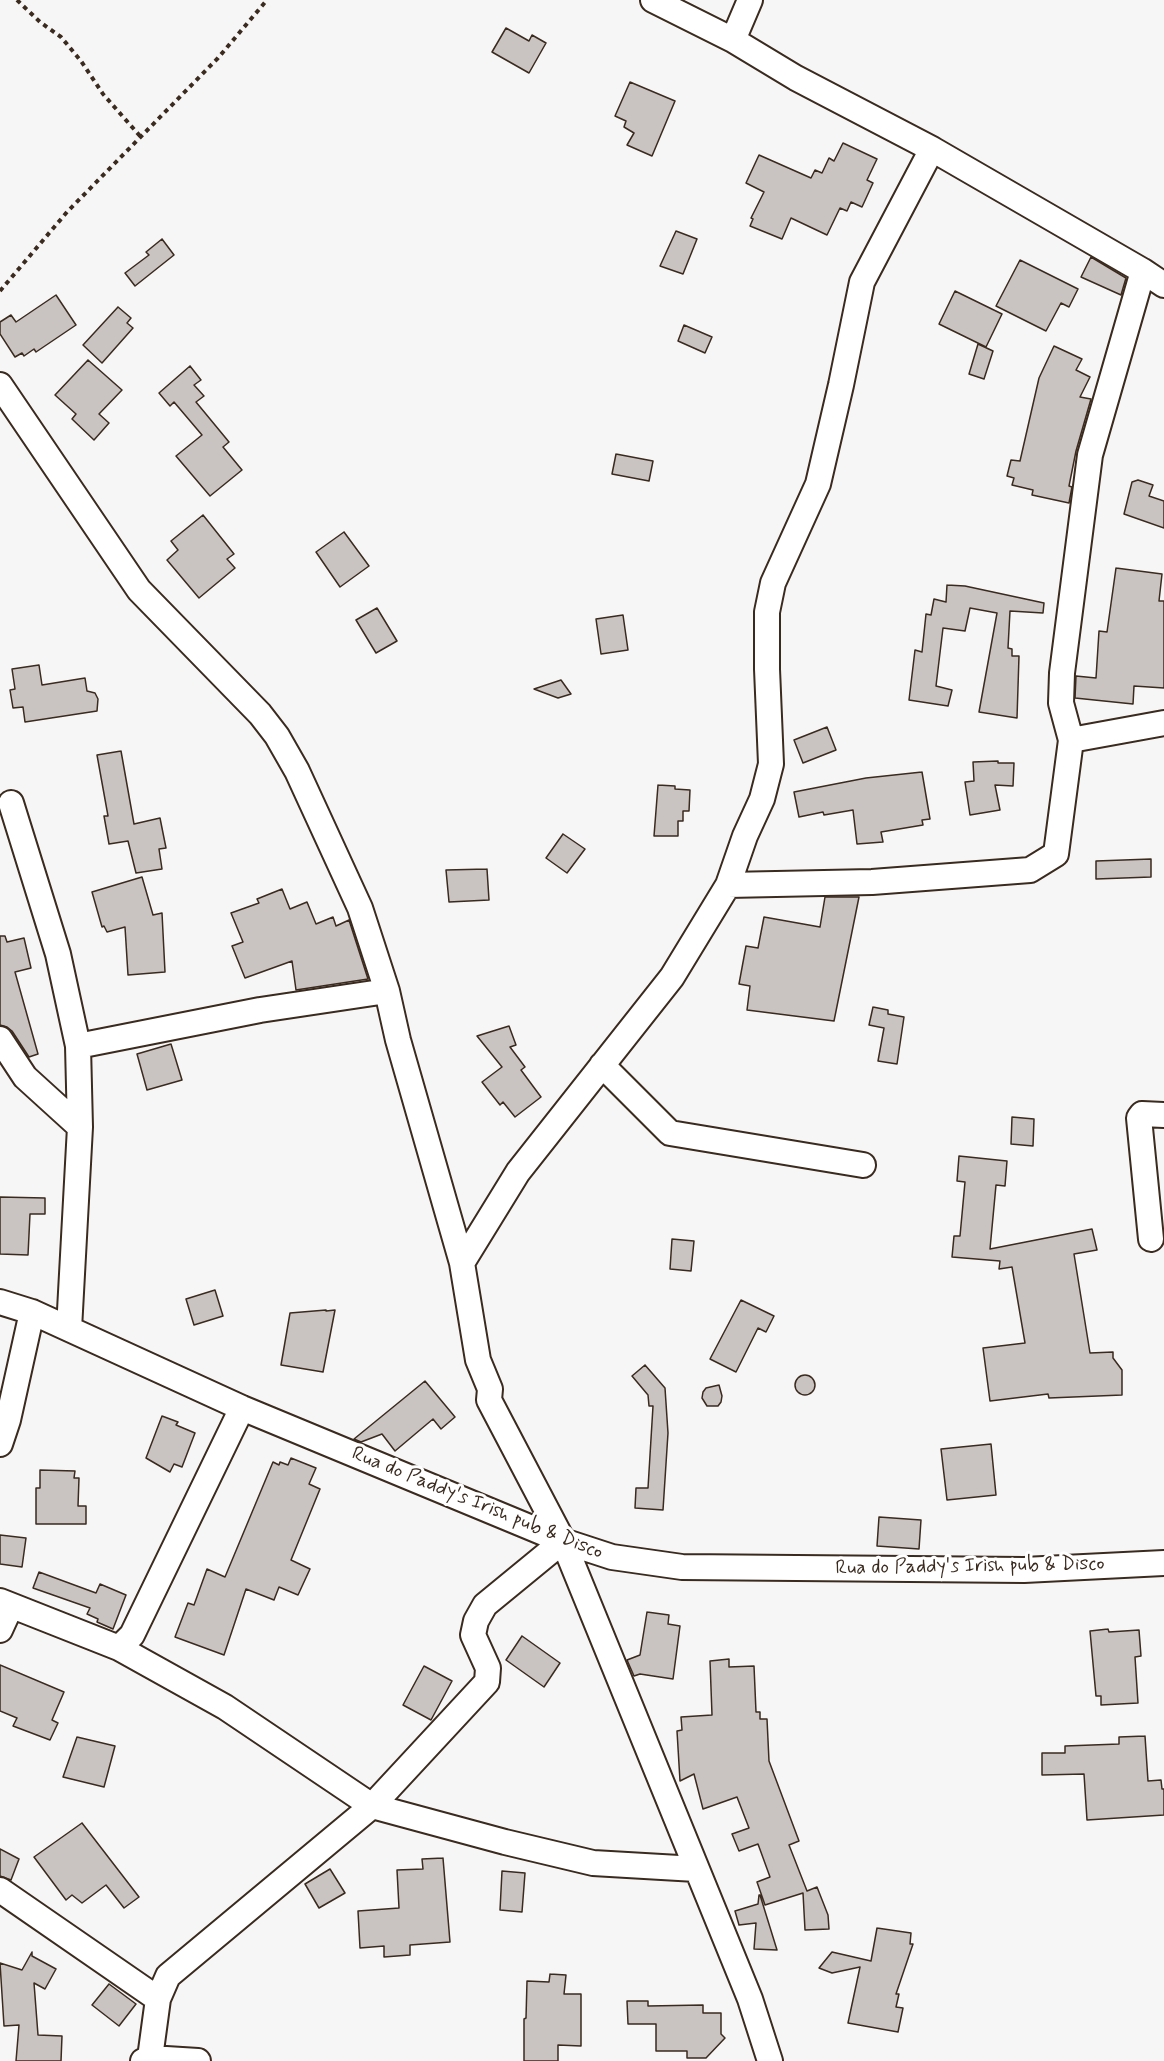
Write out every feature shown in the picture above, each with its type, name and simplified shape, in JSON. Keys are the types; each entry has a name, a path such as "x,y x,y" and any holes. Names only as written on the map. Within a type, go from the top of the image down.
{"street":[{"path":"653,0 733,40 796,78 932,149 1164,285"},
{"path":"733,40 750,0"},
{"path":"462,1263 518,1172 672,976 728,885 745,836 762,799 771,764 767,612 773,583 818,484 862,282 932,149"},
{"path":"728,885 872,882 1030,870 1056,854 1071,740 1061,703 1062,673 1090,455 1143,271"},
{"path":"0,385 139,590 246,699 277,736 297,771 360,908 387,991 398,1040 462,1263 478,1360 489,1389 489,1400 563,1541 750,1999 770,2061"},
{"path":"1071,740 1164,723"},
{"path":"11,803 58,954 78,1046 80,1127 69,1329"},
{"path":"78,1046 260,1010 387,991"},
{"path":"0,1039 25,1077 80,1127"},
{"path":"602,1065 670,1133 863,1165"},
{"path":"1151,1239 1139,1118 1142,1114 1164,1115"},
{"name":"Rua do Paddy's Irish pub & Disco","path":"0,1302 32,1312 242,1408 563,1541 612,1557 682,1567 1024,1570 1164,1563"},
{"path":"0,1444 8,1420 32,1312"},
{"path":"119,1648 132,1635 242,1408"},
{"path":"198,2061 146,2059 158,1999 168,1976 372,1806 487,1682 488,1668 473,1635 476,1621 485,1605 563,1541"},
{"path":"0,1630 5,1604 119,1648 225,1707 372,1806 593,1863 696,1869"},
{"path":"0,1890 158,1999"}],"path":[{"path":"17,0 40,22 61,37 81,61 103,94 140,136"},
{"path":"0,291 67,212 218,58 267,0"}],"building":[{"path":"506,28 529,41 532,35 546,43 529,73 492,52"},
{"path":"630,82 675,101 652,156 627,145 634,133 624,127 626,121 615,116"},
{"path":"843,143 877,159 867,180 873,183 862,207 851,202 847,211 840,208 827,235 791,218 782,239 750,226 753,219 751,218 764,192 746,183 759,155 811,178 815,170 822,173 829,158 834,161"},
{"path":"676,231 697,239 683,274 660,266"},
{"path":"162,239 174,255 135,286 125,273 149,255 146,252"},
{"path":"1091,257 1126,278 1121,295 1081,277"},
{"path":"1020,260 1078,289 1069,307 1061,303 1046,331 996,306"},
{"path":"955,291 1002,314 986,347 939,324"},
{"path":"56,295 76,325 36,352 34,349 24,356 22,353 15,357 0,334 0,322 11,315 16,322"},
{"path":"118,307 131,318 127,323 133,328 102,363 83,345"},
{"path":"684,325 712,337 705,353 678,341"},
{"path":"978,344 993,351 984,379 969,374"},
{"path":"1054,346 1082,359 1076,370 1090,377 1080,397 1091,399 1076,451 1069,486 1072,487 1069,503 1032,495 1033,490 1012,485 1014,478 1007,476 1011,460 1020,461 1039,378"},
{"path":"88,360 122,390 99,414 109,423 94,440 72,419 76,414 55,395"},
{"path":"190,366 201,380 194,385 204,396 196,402 229,442 223,447 242,470 210,496 176,456 202,435 174,402 170,406 159,393"},
{"path":"616,454 653,461 649,481 612,474"},
{"path":"1138,480 1153,485 1149,496 1164,501 1164,528 1124,514 1132,482"},
{"path":"203,515 234,554 227,559 235,568 199,598 167,560 178,550 171,541"},
{"path":"344,532 369,566 340,587 316,552"},
{"path":"1116,568 1162,574 1159,601 1164,601 1164,688 1134,686 1133,704 1075,698 1076,676 1096,678 1099,631 1107,632"},
{"path":"947,585 965,586 1044,603 1043,613 1010,611 1008,648 1012,649 1012,656 1019,656 1017,718 979,712 997,613 970,608 965,631 943,628 936,686 952,690 948,706 909,700 915,650 922,652 926,614 931,615 934,599 946,602"},
{"path":"377,608 397,641 376,653 356,620"},
{"path":"623,615 628,650 601,654 596,619"},
{"path":"39,665 42,685 85,678 87,691 95,693 98,699 97,711 25,722 23,707 13,708 10,690 15,689 12,669"},
{"path":"561,680 571,694 558,698 534,689"},
{"path":"827,727 836,750 803,763 794,740"},
{"path":"121,751 134,824 160,818 166,848 159,849 162,869 136,873 128,841 109,844 104,816 108,816 97,755"},
{"path":"998,761 998,763 1014,763 1013,786 995,785 1000,810 970,815 965,782 974,781 973,762"},
{"path":"922,772 930,819 922,820 923,825 881,832 883,842 857,844 853,810 824,815 823,812 799,817 794,792 866,778"},
{"path":"658,785 690,790 689,811 683,811 683,821 678,821 678,836 654,836"},
{"path":"563,834 585,849 567,873 546,858"},
{"path":"1151,859 1151,877 1096,879 1096,861"},
{"path":"487,869 489,900 449,902 446,870"},
{"path":"142,877 153,915 162,913 165,972 128,975 125,927 107,932 104,926 102,927 92,892"},
{"path":"282,889 290,909 307,902 316,924 333,917 336,926 349,920 368,979 296,990 292,961 245,978 232,946 243,942 231,913 259,903 257,899"},
{"path":"825,897 859,897 834,1021 747,1010 750,986 739,984 746,946 758,948 764,917 820,927"},
{"path":"0,936 5,936 7,942 24,938 31,968 15,972 38,1054 29,1057 12,1031 0,1025"},
{"path":"873,1007 888,1010 888,1014 904,1017 897,1064 878,1061 884,1028 869,1025"},
{"path":"509,1026 516,1045 510,1047 525,1067 521,1070 541,1097 515,1117 503,1102 500,1105 482,1082 502,1067 477,1036"},
{"path":"171,1044 182,1080 147,1090 137,1054"},
{"path":"1012,1117 1034,1119 1033,1146 1011,1144"},
{"path":"959,1156 1007,1161 1005,1186 996,1185 990,1249 1092,1229 1097,1250 1074,1254 1090,1353 1113,1352 1113,1358 1122,1370 1122,1395 1049,1398 1048,1394 990,1401 983,1348 1025,1343 1012,1267 999,1269 1000,1261 952,1257 954,1236 960,1236 965,1182 957,1181"},
{"path":"0,1197 45,1198 45,1214 30,1214 28,1255 0,1254"},
{"path":"672,1239 694,1241 691,1271 670,1269"},
{"path":"215,1290 223,1316 194,1325 186,1299"},
{"path":"741,1300 774,1316 766,1332 758,1328 736,1372 710,1359"},
{"path":"335,1310 323,1372 281,1365 290,1313"},
{"path":"645,1365 665,1388 668,1433 663,1510 635,1508 636,1488 648,1488 653,1406 649,1406 648,1395 632,1376"},
{"path":"805,1375 812,1378 815,1385 812,1392 805,1395 798,1392 795,1385 798,1378"},
{"path":"425,1381 455,1417 441,1429 433,1419 395,1451 382,1434 361,1442 354,1439"},
{"path":"719,1385 721,1402 718,1406 707,1406 702,1398 703,1392 706,1388"},
{"path":"162,1416 178,1422 176,1425 195,1433 182,1467 174,1464 170,1472 146,1458"},
{"path":"991,1444 996,1495 947,1500 941,1449"},
{"path":"291,1458 316,1468 309,1484 320,1489 291,1560 310,1569 298,1595 279,1587 274,1600 246,1589 224,1655 175,1637 188,1603 194,1605 207,1569 225,1577 273,1462 288,1465"},
{"path":"40,1470 75,1471 74,1478 79,1478 78,1506 86,1506 86,1524 36,1524 36,1488 40,1488"},
{"path":"879,1517 921,1520 919,1549 877,1546"},
{"path":"0,1535 26,1538 22,1567 0,1564"},
{"path":"39,1572 96,1593 100,1584 126,1595 113,1629 97,1622 98,1619 87,1614 90,1608 33,1588"},
{"path":"647,1612 669,1615 668,1624 680,1626 673,1679 640,1674 634,1676 627,1660 640,1655"},
{"path":"1108,1629 1109,1632 1139,1630 1141,1656 1135,1657 1138,1703 1101,1705 1101,1696 1096,1696 1090,1631"},
{"path":"522,1636 560,1663 544,1687 506,1660"},
{"path":"729,1659 729,1667 754,1666 756,1712 760,1712 760,1719 767,1719 769,1761 799,1841 789,1845 807,1891 817,1887 828,1915 829,1929 805,1930 803,1893 765,1905 757,1882 770,1877 758,1844 739,1851 732,1834 749,1828 737,1797 703,1809 694,1774 680,1781 677,1731 682,1730 681,1717 712,1715 710,1661"},
{"path":"0,1665 64,1692 52,1720 58,1723 50,1740 13,1726 17,1718 0,1711"},
{"path":"424,1666 452,1681 431,1720 403,1705"},
{"path":"1145,1736 1148,1781 1161,1780 1162,1789 1164,1789 1164,1815 1087,1820 1084,1774 1042,1775 1042,1753 1065,1753 1065,1746 1119,1744 1119,1737"},
{"path":"77,1737 115,1746 104,1787 63,1777"},
{"path":"82,1823 139,1897 124,1908 106,1885 82,1903 72,1895 66,1900 34,1857"},
{"path":"0,1849 19,1859 11,1880 0,1876"},
{"path":"443,1858 450,1942 410,1945 410,1955 384,1957 384,1946 360,1948 358,1911 399,1908 397,1870 423,1869 422,1859"},
{"path":"330,1869 345,1893 319,1908 305,1884"},
{"path":"502,1871 525,1873 522,1912 500,1910"},
{"path":"759,1895 777,1950 754,1949 756,1923 739,1925 735,1911 758,1904"},
{"path":"877,1928 911,1933 910,1944 913,1944 896,1994 899,1994 896,2007 903,2008 898,2032 848,2023 860,1967 832,1973 819,1968 832,1952 871,1961"},
{"path":"32,1952 32,1956 56,1969 45,1989 34,1983 38,2035 62,2036 61,2061 16,2061 19,2025 4,2026 0,1963 22,1970"},
{"path":"550,1974 566,1975 564,1994 581,1994 581,2046 558,2045 558,2061 524,2061 527,1981 549,1982"},
{"path":"109,1984 136,2004 119,2026 92,2005"},
{"path":"627,2001 648,2001 648,2006 703,2005 703,2013 721,2013 721,2034 725,2038 706,2058 687,2058 687,2051 656,2051 656,2024 628,2024"}]}
